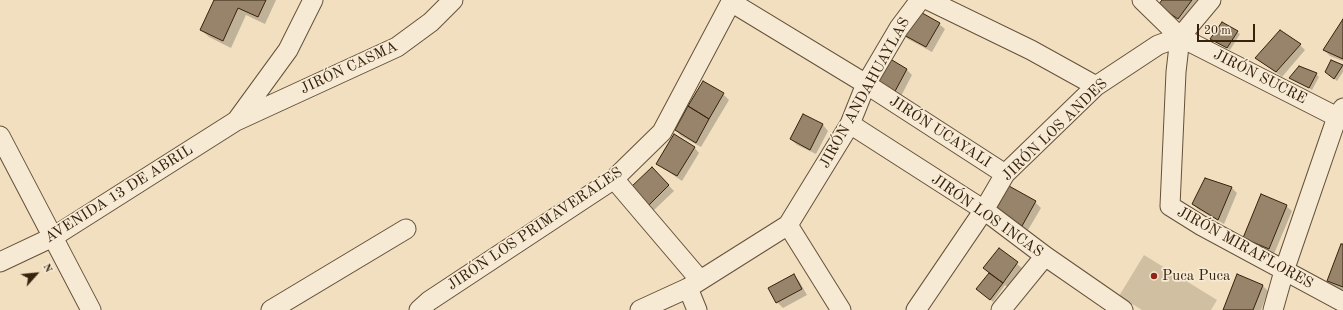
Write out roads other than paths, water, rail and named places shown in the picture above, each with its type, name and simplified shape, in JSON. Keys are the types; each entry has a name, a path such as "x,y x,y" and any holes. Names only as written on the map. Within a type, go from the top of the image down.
{"street":[{"path":"236,121 288,50 313,0"},
{"name":"JIRÓN CASMA","path":"236,121 397,47 431,22 453,0"},
{"name":"JIRÓN ANDAHUAYLAS","path":"640,310 694,284 788,225 850,124 866,84 899,28 920,0"},
{"path":"928,0 1031,50 1096,86"},
{"name":"JIRÓN SUCRE","path":"1142,0 1180,37 1341,115"},
{"name":"JIRÓN LOS ANDES","path":"916,310 984,210 1005,174 1096,86 1158,46 1180,37 1210,0"},
{"name":"JIRÓN UCAYALI","path":"731,1 866,84 1005,174"},
{"name":"JIRÓN LOS PRIMAVERALES","path":"419,310 429,301 614,179 662,132 731,1"},
{"name":"JIRÓN MIRAFLORES","path":"1180,37 1176,72 1170,206 1202,226 1343,302"},
{"path":"1273,310 1284,271 1341,115"},
{"name":"AVENIDA 13 DE ABRIL","path":"0,262 53,237 236,121"},
{"name":"JIRÓN LOS INCAS","path":"850,124 984,210 1045,256 1123,310"},
{"path":"0,136 91,310"},
{"path":"614,179 694,284 697,310"},
{"path":"788,225 841,310"},
{"path":"271,310 406,230"},
{"path":"1001,310 1045,256"}],"place":[{"name":"Puca Puca","path":"1154,276"}]}
